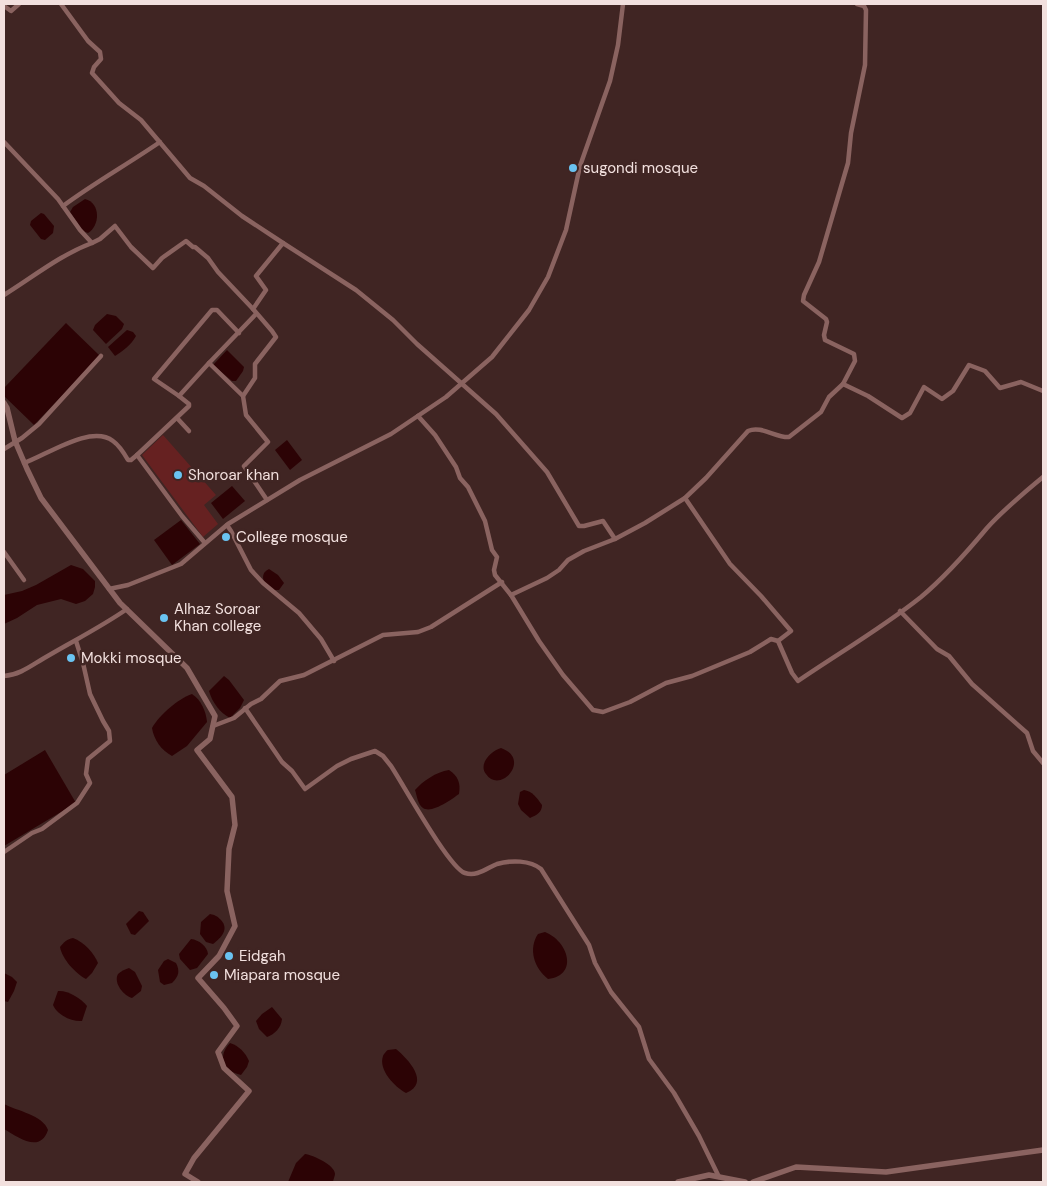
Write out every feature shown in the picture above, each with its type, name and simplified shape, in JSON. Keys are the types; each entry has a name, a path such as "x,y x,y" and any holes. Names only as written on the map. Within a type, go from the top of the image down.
{"street":[{"path":"4,6 10,11 19,4"},
{"path":"61,4 88,42 100,52 101,59 94,67 92,73 119,104 141,120 190,178 204,186 242,216 356,290 393,320 417,344 496,414 547,472 578,526 603,521 615,539"},
{"path":"109,589 128,585 181,564 227,525 300,480 391,434 463,384 492,357 529,310 548,277 566,230 580,166 610,81 618,45 623,4"},
{"path":"511,595 548,578 568,560 615,539 685,498 706,478 748,430 757,429 784,438 789,437 821,412 829,398 843,384 856,362 856,357 846,349 825,340 826,319 803,302 819,262 848,163 851,133 865,64 866,10 864,6 857,4"},
{"path":"4,142 63,206 92,243"},
{"path":"63,206 93,184 160,142"},
{"path":"4,295 35,276 54,261 100,239 115,226 131,247 153,268 162,258 186,241 195,247 208,258 218,272 266,323 276,337 255,364 255,378 244,396 246,415 268,442 244,466 268,500"},
{"path":"252,309 266,290 257,279 256,274 283,243"},
{"path":"24,463 81,437 106,437 119,446 128,460 131,460 189,405 154,379 212,310 217,310 239,333"},
{"path":"179,396 256,314"},
{"path":"4,449 39,424 102,356"},
{"path":"209,363 244,396"},
{"path":"843,384 868,396 902,418 910,413 924,387 942,399 953,391 969,366 985,371 1000,388 1021,382 1043,391"},
{"path":"4,403 7,408 15,442 42,498 109,589 127,610 187,668 215,716 210,739 197,750 232,797 236,825 229,850 227,891 236,926 218,956 198,978 237,1026 218,1052 224,1068 250,1090 194,1158 185,1174 198,1182"},
{"path":"418,416 435,435 456,467 460,478 468,487 485,521 492,550 497,557 494,570 495,575 511,595 539,641 593,710 603,712 630,702 666,683 692,676 750,652 771,639 778,641"},
{"path":"177,418 189,431"},
{"path":"137,455 182,516 206,543"},
{"path":"778,641 792,673 798,681 921,596 977,542 1005,510 1043,477"},
{"path":"685,498 730,564 791,631 778,641"},
{"path":"227,525 232,531 251,570 263,583 299,613 321,639 334,661"},
{"path":"4,552 24,580"},
{"path":"213,726 234,718 250,704 262,699 280,681 304,675 383,635 418,632 432,627 502,582"},
{"path":"4,676 11,676 31,667 127,610"},
{"path":"900,611 937,648 949,656 972,684 1027,733 1033,751 1043,763"},
{"path":"4,852 32,833 42,829 77,803 90,783 86,774 88,759 110,741 109,730 103,722 90,694 76,641"},
{"path":"245,708 282,762 292,771 305,788 337,766 375,751 383,756 391,766 435,838 456,867 465,874 480,873 497,864 522,862 534,863 541,869 589,945 595,963 611,992 639,1027 649,1059 674,1093 699,1136 719,1177"},
{"path":"753,1182 796,1167 886,1172 1043,1150"},
{"path":"678,1182 709,1175 745,1182"}],"shaded area":[{"path":"85,199 94,205 97,215 95,225 88,233 83,231 70,212 73,207"},
{"path":"41,213 54,226 53,233 45,240 41,239 30,225 31,221"},
{"path":"107,314 116,316 124,324 122,329 106,344 93,330 95,325"},
{"path":"66,323 100,356 34,425 4,396 4,388"},
{"path":"127,330 133,332 136,336 127,348 115,356 108,347"},
{"path":"227,350 244,367 236,381 232,381 213,365"},
{"name":"Shoroar khan","path":"163,435 216,495 204,505 218,524 203,537 142,455"},
{"path":"287,440 302,460 290,470 275,450"},
{"path":"232,486 245,501 223,519 211,503"},
{"path":"181,520 200,544 172,565 154,540"},
{"path":"71,565 83,569 95,581 93,594 85,601 76,604 61,599 37,605 4,624 4,595 22,591 36,585"},
{"path":"269,569 278,575 284,583 279,590 273,590 264,582 265,571"},
{"path":"224,676 244,700 240,708 230,718 217,707 209,691"},
{"path":"192,694 202,706 207,722 187,746 172,756 165,751 154,737 152,728 170,708 181,699"},
{"path":"501,748 510,753 514,760 514,767 505,778 499,780 492,779 484,770 485,762 493,752"},
{"path":"45,750 76,803 4,846 4,775"},
{"path":"449,770 458,780 460,786 459,794 436,808 427,809 421,807 415,790 430,777"},
{"path":"524,790 532,793 542,805 539,813 530,818 521,810 518,804 520,792"},
{"path":"139,911 143,912 149,921 135,935 131,934 126,924"},
{"path":"210,914 220,919 224,927 222,936 213,944 206,942 200,934 201,922"},
{"path":"545,932 553,936 560,943 567,957 567,965 564,971 558,976 548,979 536,964 533,952 533,946 538,934"},
{"path":"73,938 88,948 98,963 86,979 70,966 61,952 61,945"},
{"path":"191,939 202,944 208,954 197,968 190,970 180,959 179,954"},
{"path":"168,959 176,963 178,973 172,983 164,985 160,982 158,970 164,961"},
{"path":"129,968 135,972 142,986 141,991 132,998 123,992 117,981 118,974"},
{"path":"4,973 17,982 8,1002 4,1001"},
{"path":"58,991 74,995 87,1006 82,1021 65,1017 55,1009 53,1005"},
{"path":"272,1007 282,1019 277,1030 267,1037 259,1029 256,1021"},
{"path":"230,1043 241,1050 249,1061 241,1075 226,1067 224,1062 224,1053"},
{"path":"396,1049 411,1065 417,1077 417,1083 413,1089 406,1093 388,1078 383,1067 384,1054 388,1050"},
{"path":"4,1104 41,1121 48,1130 44,1137 40,1141 28,1142 4,1129"},
{"path":"305,1154 318,1158 331,1167 335,1174 333,1182 288,1182 296,1163"}],"place":[{"name":"sugondi mosque","path":"573,168"},
{"name":"Shoroar khan","path":"178,475"},
{"name":"College mosque","path":"226,537"},
{"name":"Alhaz Soroar Khan college","path":"164,618"},
{"name":"Mokki mosque","path":"71,658"},
{"name":"Eidgah","path":"229,956"},
{"name":"Miapara mosque","path":"214,975"}]}
